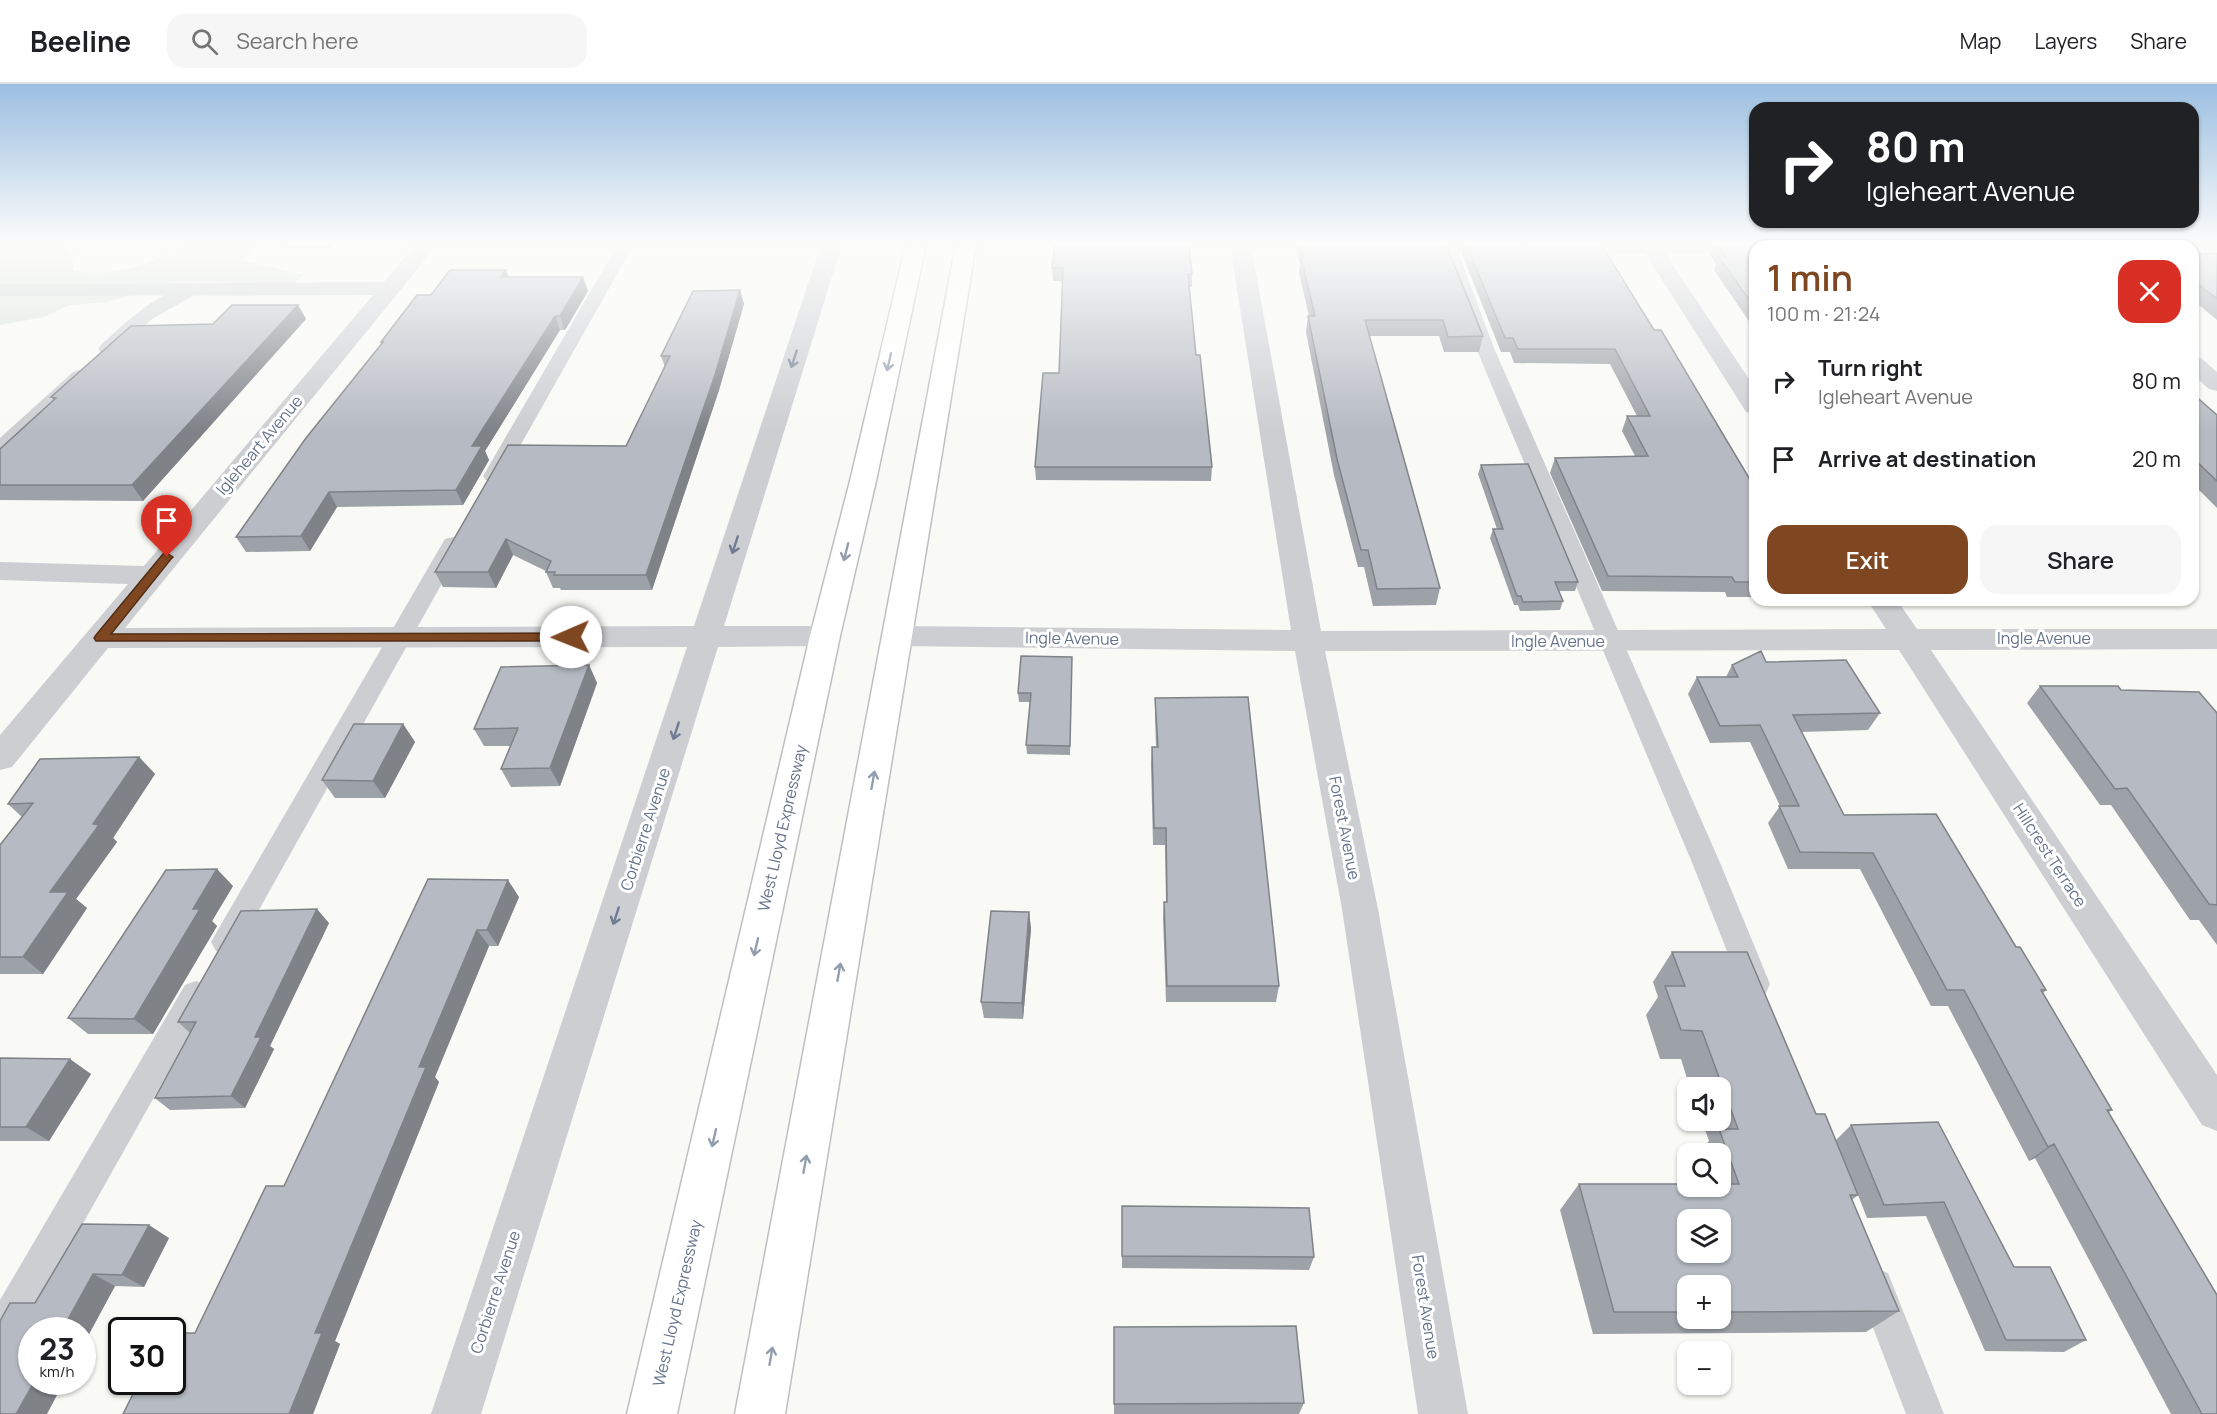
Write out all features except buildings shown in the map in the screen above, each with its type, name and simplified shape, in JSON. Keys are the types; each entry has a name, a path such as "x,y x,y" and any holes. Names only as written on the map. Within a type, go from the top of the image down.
{"highway":[{"name":"West Lloyd Expressway","path":"652,1414 825,636 902,306"},
{"path":"760,1414 955,306"}],"street":[{"name":"Igleheart Avenue","path":"0,758 374,306"},
{"name":"Corbierre Avenue","path":"456,1414 811,306"},
{"name":"Forest Avenue","path":"1251,306 1308,641 1360,909 1443,1414"},
{"path":"1689,306 1749,398"},
{"path":"2199,368 2217,384"},
{"path":"0,571 152,574"},
{"name":"Hillcrest Terrace","path":"1886,606 2217,1111"},
{"path":"101,638 399,639 825,636"},
{"name":"Ingle Avenue","path":"899,636 1308,641 2217,639"}],"lane":[{"path":"0,450 134,324 159,306"},
{"path":"485,488 590,306"},
{"path":"1470,306 1485,348 1707,864 1764,1009"},
{"path":"0,1335 462,528"},
{"path":"1865,1263 1925,1414"}],"shaded area":[{"path":"0,306 67,306 44,317 0,325"}],"route":[{"path":"167,557 101,638 571,637"}]}
